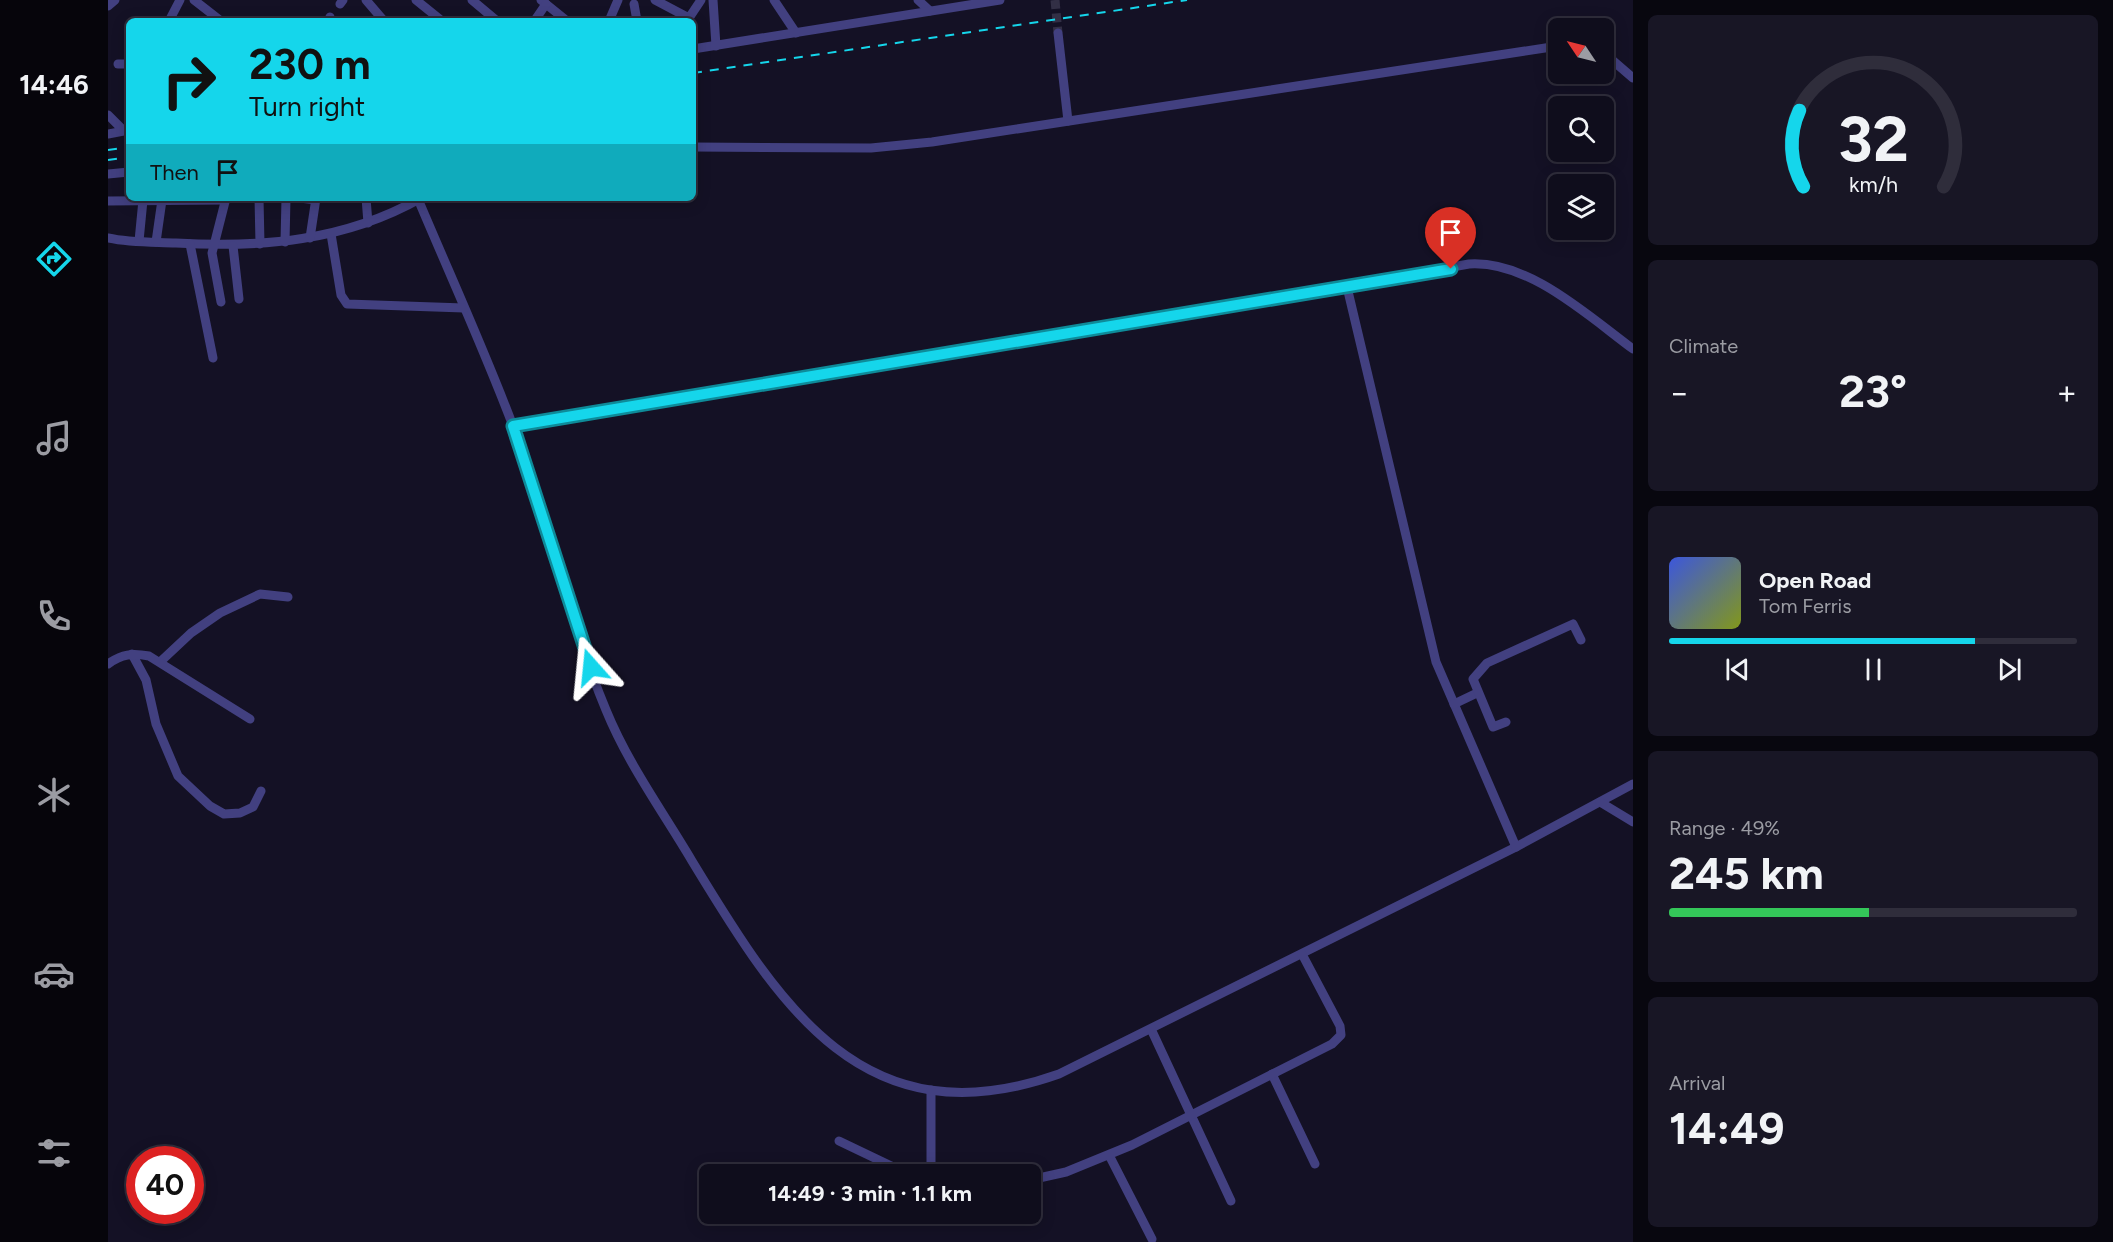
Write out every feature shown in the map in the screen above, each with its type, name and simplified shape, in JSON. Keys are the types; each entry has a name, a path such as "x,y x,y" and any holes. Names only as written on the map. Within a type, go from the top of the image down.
{"street":[{"path":"108,6 115,0"},
{"path":"171,18 180,0"},
{"path":"194,0 217,18"},
{"path":"366,0 381,18"},
{"path":"416,0 438,18"},
{"path":"472,0 493,18"},
{"path":"610,18 618,0"},
{"path":"652,2 689,18 700,0"},
{"path":"713,0 716,46"},
{"path":"774,0 796,33"},
{"path":"918,0 930,11"},
{"path":"696,49 1000,0"},
{"path":"536,18 544,2 563,18"},
{"path":"652,2 676,18"},
{"path":"634,4 636,18"},
{"path":"1058,33 1068,121"},
{"path":"696,147 871,148 932,142 1548,48"},
{"path":"1614,62 1633,78"},
{"path":"118,64 126,64"},
{"path":"108,115 126,130"},
{"path":"108,134 126,130"},
{"path":"108,174 126,172"},
{"path":"108,201 143,201 139,241"},
{"path":"156,242 162,201"},
{"path":"221,302 212,259 213,246 225,201"},
{"path":"259,201 260,244"},
{"path":"285,242 286,201"},
{"path":"309,237 316,201"},
{"path":"366,201 368,223"},
{"path":"108,238 213,246 285,242 331,234 368,223 415,201"},
{"path":"420,201 513,426 606,711 643,781 758,964 799,1014 842,1055 872,1072 931,1090 999,1089 1034,1083 1069,1069 1302,954 1516,847 1633,784"},
{"path":"331,234 341,294 347,304 464,308"},
{"path":"190,244 213,358"},
{"path":"233,246 239,299"},
{"path":"513,426 1347,287 1469,264 1497,265 1528,277 1633,349"},
{"path":"1347,287 1436,662 1516,847"},
{"path":"160,662 191,633 220,613 260,594 288,597"},
{"path":"1506,722 1493,727 1477,693 1473,679 1487,663 1573,624 1581,640"},
{"path":"132,654 146,680 156,724 178,776 210,806 224,814 240,813 253,807 261,791"},
{"path":"108,664 120,656 132,654 149,656 250,719"},
{"path":"1454,704 1477,693"},
{"path":"1600,802 1633,822"},
{"path":"1041,1178 1066,1172 1109,1155 1332,1044 1341,1035 1340,1026 1302,954"},
{"path":"1151,1029 1232,1201"},
{"path":"1272,1074 1315,1164"},
{"path":"931,1090 931,1164"},
{"path":"839,1141 887,1164"},
{"path":"1109,1155 1152,1239"}],"tunnel":[{"path":"1055,0 1058,33"}],"railway":[{"path":"696,73 1187,0"},
{"path":"108,150 126,147"},
{"path":"108,160 126,157"}],"route":[{"path":"591,667 513,426 1104,329 1451,269"}]}
